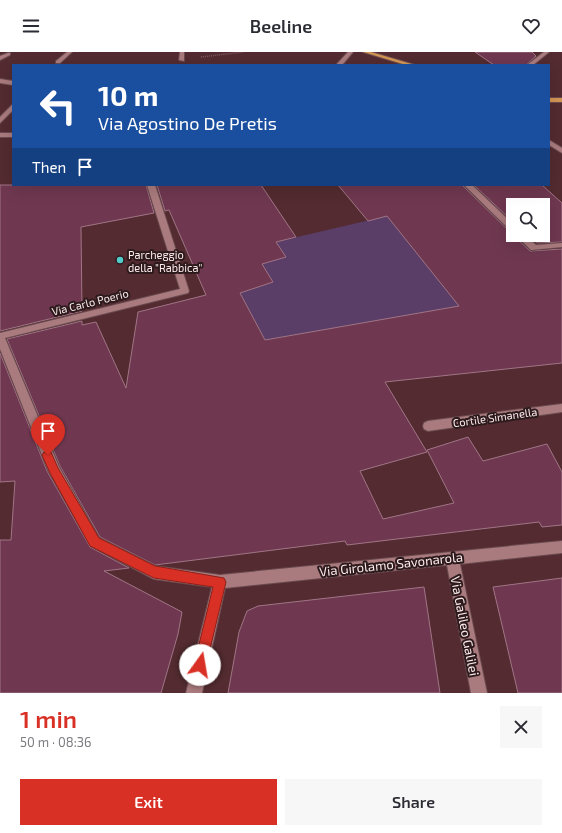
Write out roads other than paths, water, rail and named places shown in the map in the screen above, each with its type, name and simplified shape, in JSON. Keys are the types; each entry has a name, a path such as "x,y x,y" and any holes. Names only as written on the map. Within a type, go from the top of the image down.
{"main road":[{"path":"365,52 408,64"},
{"path":"550,100 562,100"}],"street":[{"path":"58,62 70,52"},
{"path":"182,52 182,60"},
{"path":"340,64 351,52"},
{"path":"531,64 548,52"},
{"path":"0,58 8,54"},
{"path":"0,81 12,82"},
{"path":"0,121 12,107"},
{"path":"0,135 12,135"},
{"path":"550,143 562,151"},
{"name":"Via Carlo Poerio","path":"0,336 185,291 151,186"},
{"path":"469,186 506,221"},
{"path":"528,242 534,248 562,246"},
{"name":"Via Girolamo Savonarola","path":"0,336 54,470 94,542 154,572 220,582 562,547"},
{"name":"Cortile Simanella","path":"428,426 562,408"},
{"name":"Via Galileo Galilei","path":"452,558 479,693"},
{"path":"194,693 220,582"}],"place":[{"name":"Parcheggio della \"Rabbica\"","path":"120,260"}]}
